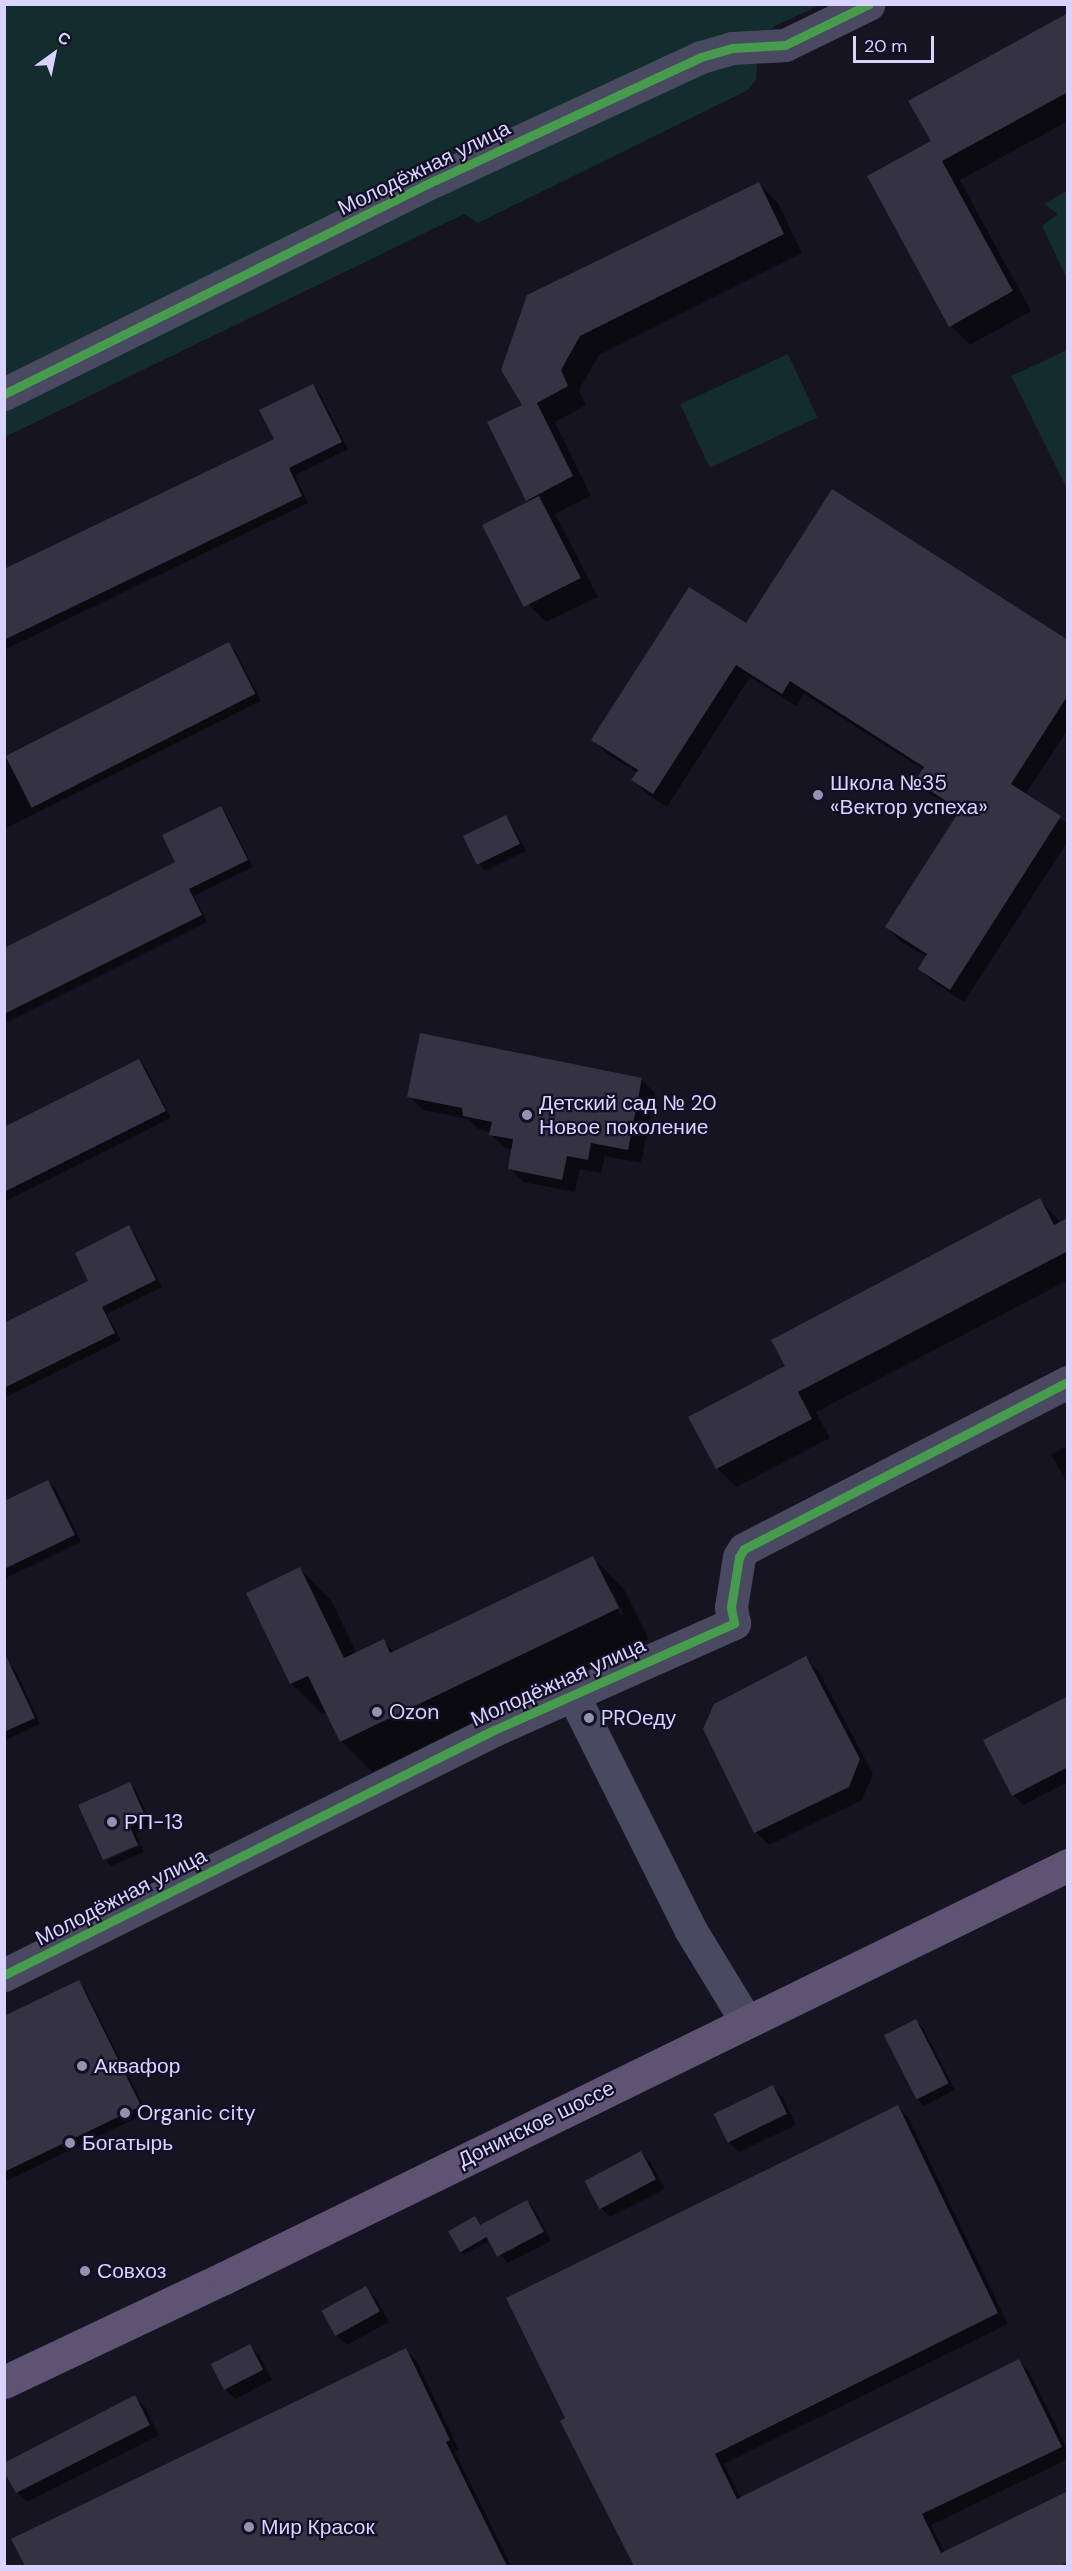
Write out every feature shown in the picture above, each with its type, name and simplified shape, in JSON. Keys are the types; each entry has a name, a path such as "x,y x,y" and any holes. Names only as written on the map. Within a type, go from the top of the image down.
{"main road":[{"name":"Донинское шоссе","path":"4,2382 224,2278 1068,1865"}],"street":[{"name":"Молодёжная улица","path":"4,394 436,180 701,57 732,48 785,45 869,4"},
{"name":"Молодёжная улица","path":"4,1975 494,1730 734,1623 730,1607 739,1557 754,1542 1068,1382"},
{"path":"573,1695 690,1929 746,2021"}],"green space":[{"path":"5,5 820,5 775,26 765,34 759,46 756,80 748,90 478,223 464,214 5,437"},
{"path":"1067,191 1067,279 1042,226 1058,214 1044,204"},
{"path":"1067,350 1067,489 1011,376"},
{"path":"788,354 818,417 710,468 680,404"}],"building":[{"path":"1068,13 1068,92 942,161 1013,291 949,327 867,176 931,141 908,101"},
{"path":"759,182 784,234 580,336 561,370 568,386 537,403 573,476 526,501 487,422 522,405 501,370 527,295"},
{"path":"313,384 342,442 289,468 302,496 4,640 4,569 274,439 259,410"},
{"path":"832,489 1068,640 1068,695 1011,784 1061,816 950,990 918,969 927,954 885,927 960,810 915,781 924,767 790,681 782,694 736,665 653,794 631,780 638,770 591,740 689,587 746,623"},
{"path":"539,496 581,578 524,607 482,525"},
{"path":"229,642 255,694 32,808 5,756"},
{"path":"221,806 248,860 189,889 202,915 4,1014 4,948 175,862 162,835"},
{"path":"506,815 520,844 477,865 463,836"},
{"path":"420,1033 642,1078 628,1150 591,1143 588,1160 567,1156 562,1180 508,1169 513,1139 489,1135 492,1122 463,1116 462,1108 407,1097"},
{"path":"139,1059 166,1111 4,1192 4,1127"},
{"path":"1040,1198 1054,1225 1068,1218 1068,1251 798,1392 812,1419 716,1469 688,1417 785,1366 771,1340"},
{"path":"129,1225 156,1280 102,1307 115,1333 4,1388 4,1323 88,1281 75,1253"},
{"path":"48,1480 75,1535 4,1569 4,1501"},
{"path":"593,1556 619,1608 340,1742 308,1676 290,1684 246,1593 300,1567 344,1658 384,1639 390,1653"},
{"path":"4,1652 35,1718 4,1732"},
{"path":"806,1656 860,1759 849,1787 754,1833 703,1729 714,1704"},
{"path":"1068,1696 1068,1767 1012,1796 983,1740"},
{"name":"РП-13","path":"130,1782 146,1818 130,1827 138,1845 103,1860 78,1805"},
{"path":"79,1980 141,2106 4,2172 4,2016"},
{"path":"916,2019 949,2083 917,2099 884,2035"},
{"path":"773,2085 787,2114 728,2143 714,2114"},
{"path":"898,2105 998,2313 715,2454 737,2499 1019,2359 1062,2447 922,2514 941,2553 1068,2491 1068,2563 1059,2566 634,2566 560,2421 565,2418 506,2298"},
{"path":"641,2151 656,2179 600,2209 584,2181"},
{"path":"527,2200 544,2232 497,2257 480,2225"},
{"path":"475,2216 487,2237 460,2252 448,2232"},
{"path":"366,2286 380,2311 335,2336 321,2311"},
{"path":"250,2344 263,2370 224,2390 211,2364"},
{"path":"406,2348 450,2440 446,2442 507,2566 25,2566 11,2539"},
{"path":"135,2395 150,2425 16,2493 4,2472 4,2463"}],"cycle path":[{"path":"4,394 436,180 701,57 732,48 785,45 869,4"},
{"path":"4,1975 494,1730 734,1623 731,1607 739,1557 744,1549 1068,1382"}],"place":[{"name":"Школа №35 «Вектор успеха»","path":"818,795"},
{"name":"Детский сад № 20 Новое поколение","path":"527,1115"},
{"name":"Ozon","path":"377,1712"},
{"name":"PROеду","path":"589,1718"},
{"name":"РП-13","path":"112,1822"},
{"name":"Аквафор","path":"82,2066"},
{"name":"Organic city","path":"125,2113"},
{"name":"Богатырь","path":"70,2143"},
{"name":"Совхоз","path":"85,2271"},
{"name":"Мир Красок","path":"249,2527"}]}
